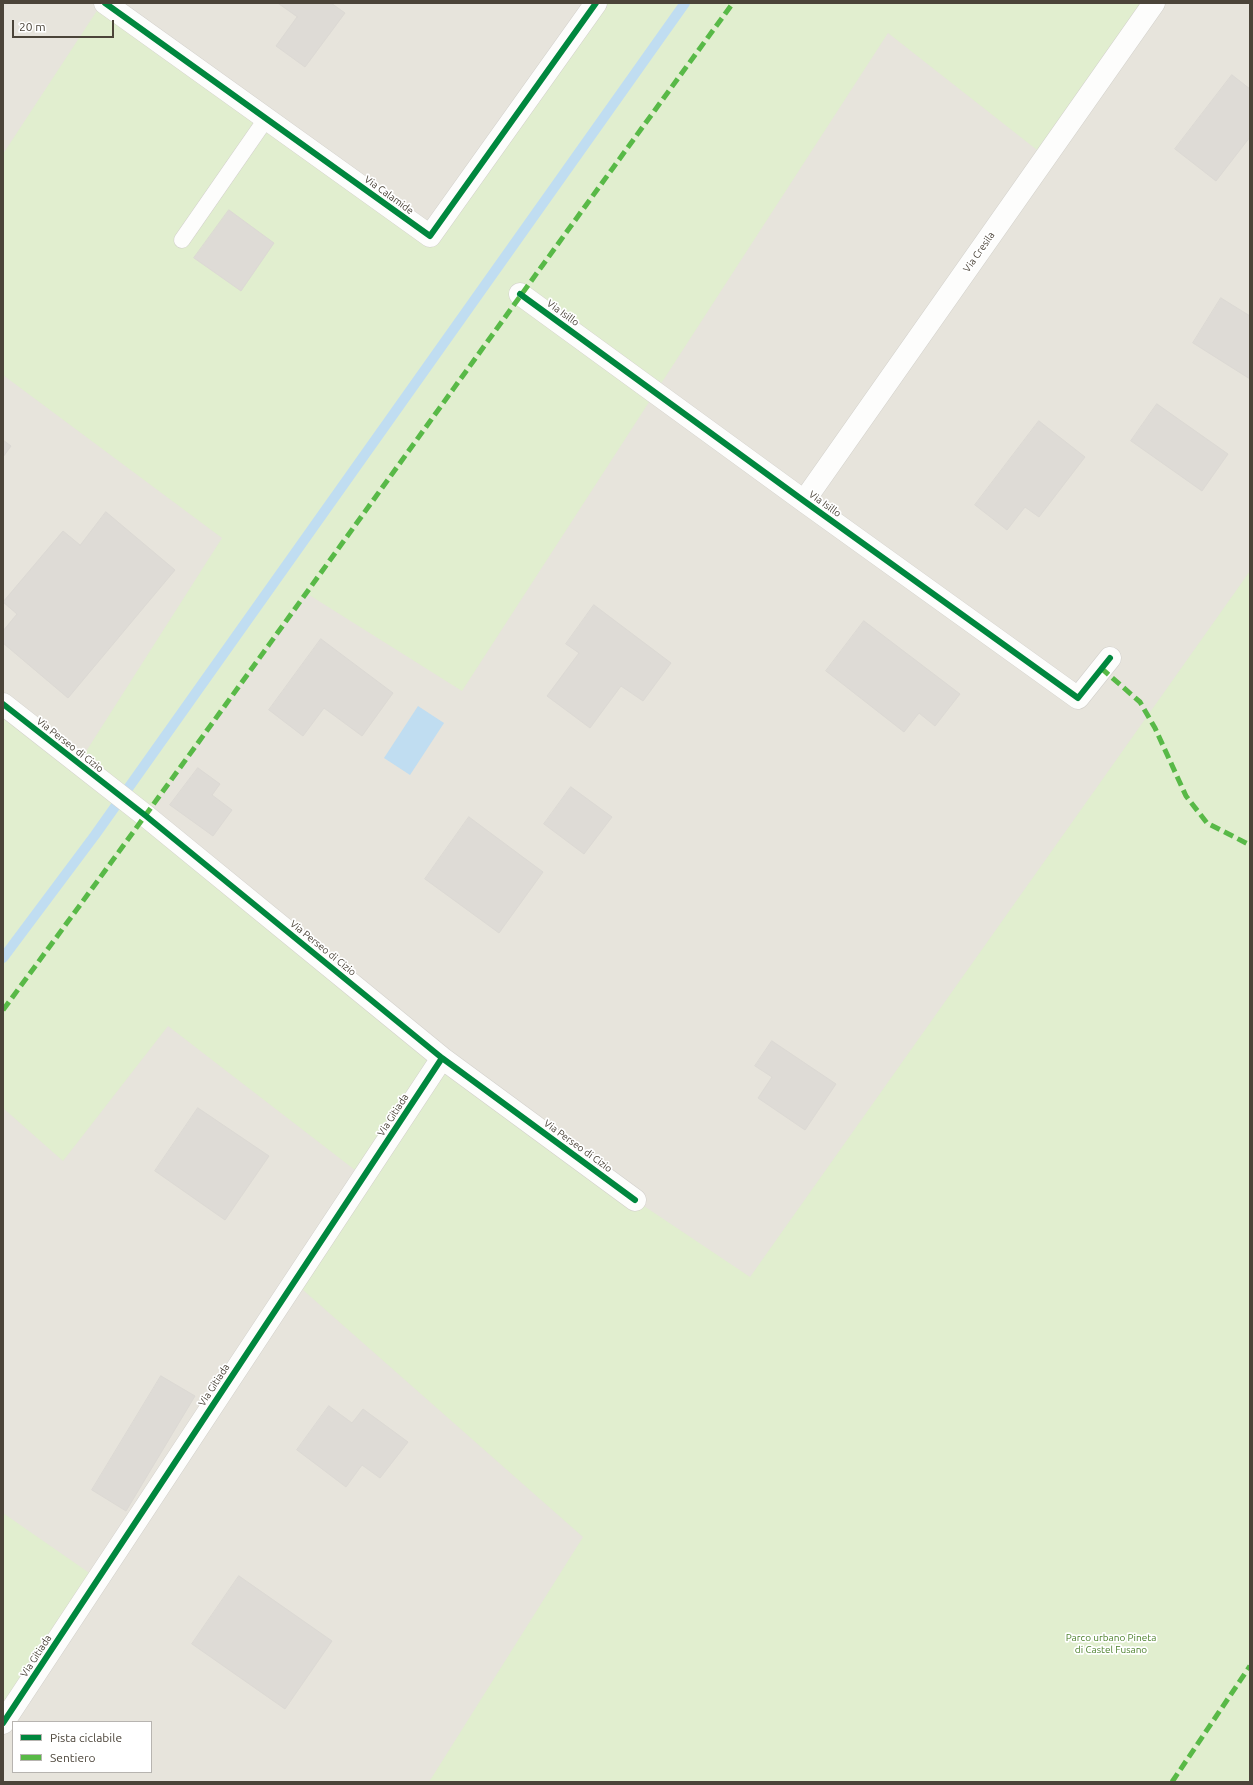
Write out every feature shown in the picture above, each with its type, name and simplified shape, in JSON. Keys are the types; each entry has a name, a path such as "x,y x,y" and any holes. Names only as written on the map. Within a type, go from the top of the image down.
{"street":[{"name":"Via Calamide","path":"105,3 430,236 596,3"},
{"name":"Via Cresila","path":"804,501 1154,3"},
{"name":"Via Isillo","path":"520,294 1078,698 1110,658"},
{"name":"Via Perseo di Cizio","path":"3,704 146,816 442,1058 635,1200"},
{"name":"Via Gitiada","path":"3,1723 442,1058"}],"lane":[{"path":"182,240 266,118"}],"shaded area":[{"path":"3,3 1250,3 1250,1666 1172,1782 3,1782"}],"green space":[{"name":"Parco urbano Pineta di Castel Fusano","path":"102,3 430,236 596,3 1154,3 1046,157 888,33 462,691 306,593 146,816 635,1200 750,1277 1250,571 1250,1782 429,1782 583,1537 294,1282 364,1177 168,1026 63,1161 3,1108 3,704 78,764 222,538 3,375 3,154"},
{"path":"3,1513 98,1579 3,1723"}],"water":[{"path":"418,706 444,723 410,775 384,758"}],"building":[{"path":"278,3 331,3 345,13 305,67 276,46 297,17"},
{"path":"1232,75 1250,89 1250,137 1216,181 1175,149"},
{"path":"229,210 274,243 241,291 194,258"},
{"path":"1221,298 1250,316 1250,379 1193,343"},
{"path":"1157,404 1228,454 1202,491 1131,441"},
{"path":"1039,421 1085,457 1039,517 1025,507 1007,530 975,505"},
{"path":"3,440 11,446 3,457"},
{"path":"106,512 175,570 68,698 3,643 3,631 17,614 3,602 63,531 80,545"},
{"path":"594,605 671,663 643,701 621,686 590,728 547,696 579,653 566,644"},
{"path":"864,621 960,694 935,726 919,713 904,732 826,671"},
{"path":"321,639 393,693 362,736 324,708 303,736 269,710"},
{"path":"198,768 220,784 212,795 232,810 213,836 170,805"},
{"path":"571,787 612,817 584,854 544,824"},
{"path":"469,817 543,872 499,933 425,879"},
{"path":"772,1041 836,1084 805,1130 758,1098 772,1077 755,1066"},
{"path":"198,1108 269,1156 225,1220 155,1171"},
{"path":"161,1376 195,1396 126,1511 92,1490"},
{"path":"329,1406 352,1423 363,1409 408,1442 380,1478 362,1465 346,1487 297,1450"},
{"path":"239,1576 332,1641 285,1709 192,1644"}],"waterway":[{"path":"3,958 95,835 685,3"}],"marked path":[{"path":"3,1010 733,3"},
{"path":"1101,668 1140,702 1155,728 1186,796 1207,823 1250,845"},
{"path":"1172,1782 1250,1666"}],"cycle path":[{"path":"105,3 430,236 596,3"},
{"path":"520,294 1078,698 1110,658"},
{"path":"3,704 146,816 442,1058 635,1200"},
{"path":"3,1723 442,1058"}]}
